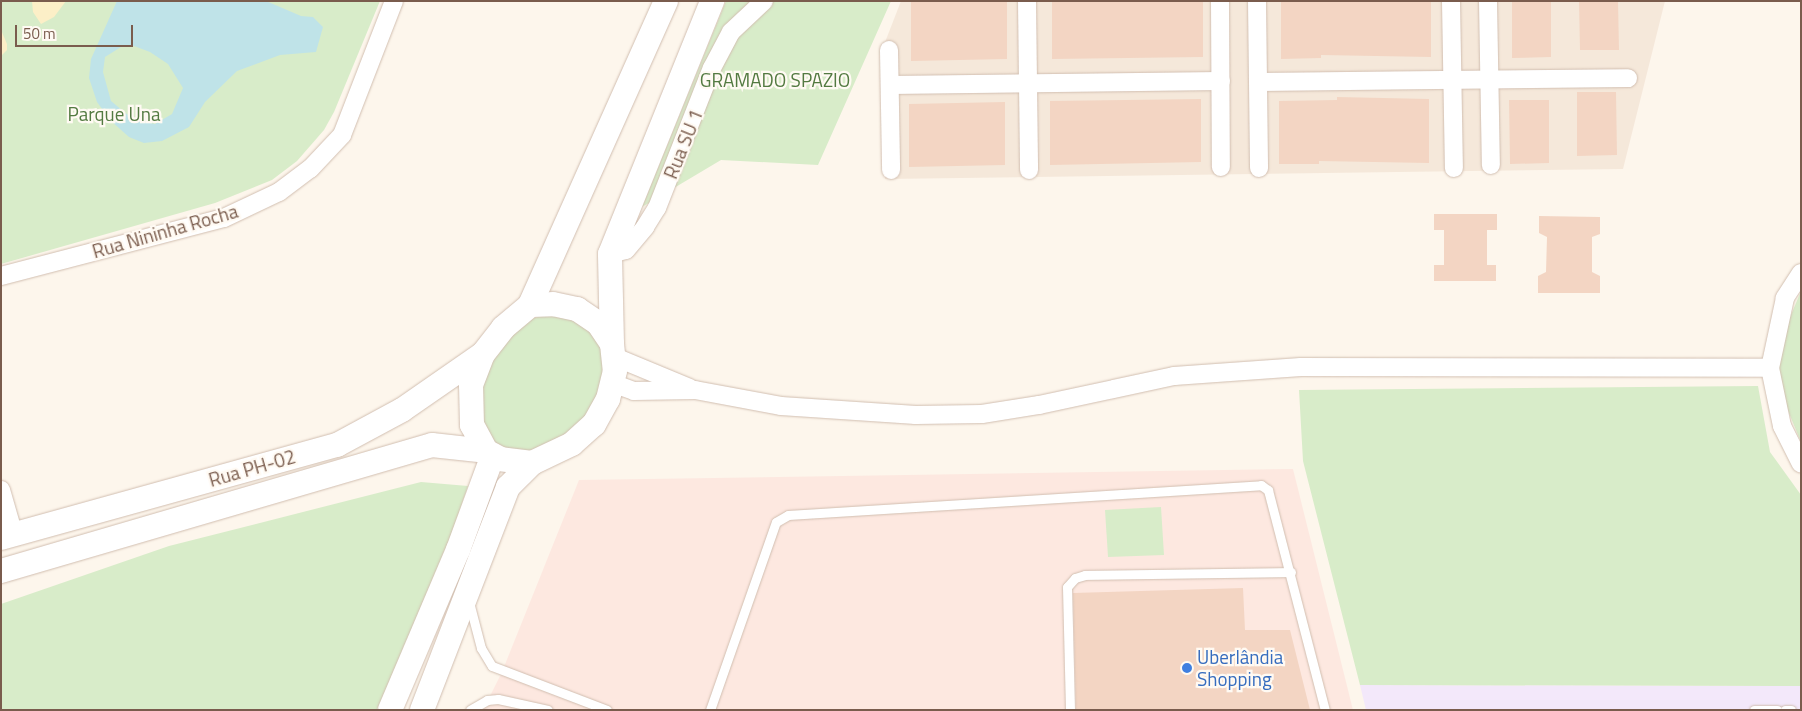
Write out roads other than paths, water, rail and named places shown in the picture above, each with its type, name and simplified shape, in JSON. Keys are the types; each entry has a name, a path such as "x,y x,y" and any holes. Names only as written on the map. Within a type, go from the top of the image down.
{"street":[{"name":"Rua Nininha Rocha","path":"1,276 224,218 279,192 310,169 342,135 394,1"},
{"path":"666,1 530,305 503,328 483,354 471,385 470,410 472,425 489,453 516,464 532,462 572,444 594,424 608,399 612,383 613,351 610,254 712,1"},
{"name":"Rua SU 1","path":"610,254 626,250 645,227 661,199 712,68 731,32 764,1"},
{"path":"1027,1 1030,170"},
{"path":"1220,1 1221,167"},
{"path":"1258,1 1259,168"},
{"path":"1451,1 1454,168"},
{"path":"1488,1 1491,165"},
{"path":"889,50 891,170"},
{"path":"1258,82 1628,78"},
{"path":"890,85 1221,81"},
{"path":"1801,273 1785,298 1770,368 1782,426 1801,464"},
{"path":"530,305 553,304 577,309 598,322 613,351 695,390"},
{"name":"Rua PH-02","path":"8,536 337,445 402,410 483,354"},
{"path":"612,383 634,391 695,390 782,406 916,415 982,414 1030,407 1174,376 1301,367 1770,368"},
{"name":"Rua PH-02","path":"1,571 432,445 489,453"},
{"path":"390,710 458,550 489,453"},
{"path":"422,710 508,488 532,462"},
{"path":"1,490 8,536"}],"lane":[{"path":"710,710 776,522 788,515 1260,485 1268,490 1325,710"},
{"path":"1070,710 1067,587 1075,578 1085,575 1290,572"},
{"path":"467,595 481,648 492,666 607,710"},
{"path":"470,710 487,700 498,699 548,710"},
{"path":"1754,710 1777,710"},
{"path":"1785,710 1791,710"}],"water":[{"path":"117,1 266,1 301,16 313,17 323,27 316,52 280,55 237,71 205,102 189,127 162,141 144,143 129,137 111,121 97,102 89,78 91,59","holes":["134,46 150,52 168,64 183,88 172,114 155,124 134,120 111,101 103,72 105,57 121,47"]}],"place":[{"name":"Uberlândia Shopping","path":"1187,668"}],"park label":[{"name":"GRAMADO SPAZIO","path":"775,80"},
{"name":"Parque Una","path":"114,114"}]}
